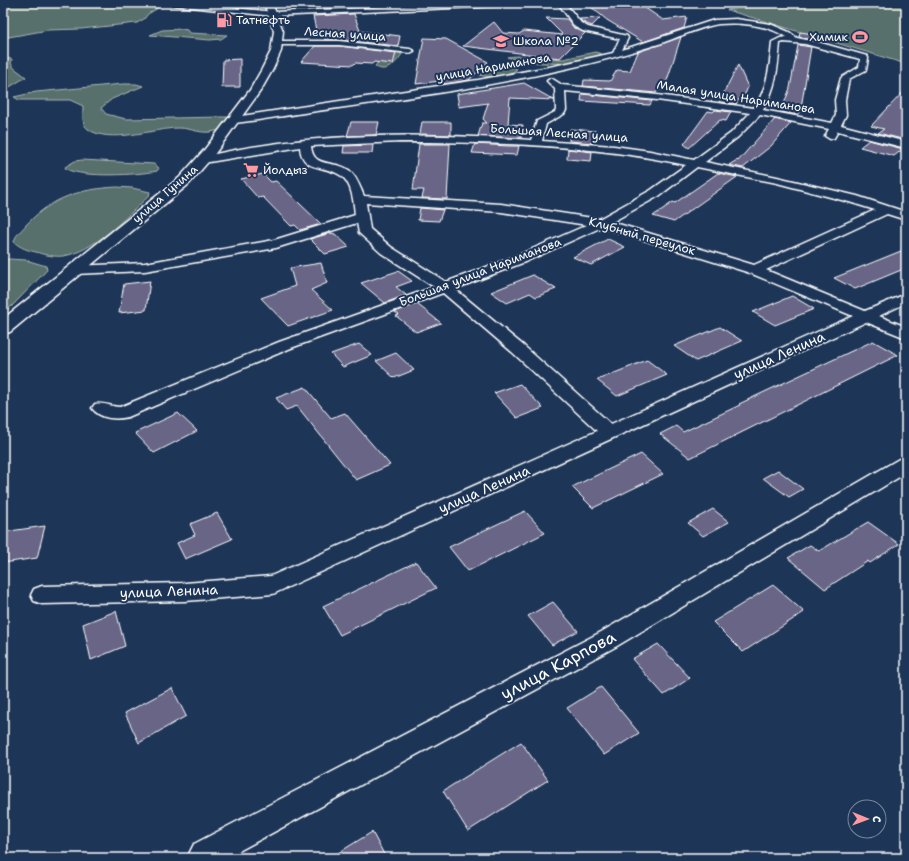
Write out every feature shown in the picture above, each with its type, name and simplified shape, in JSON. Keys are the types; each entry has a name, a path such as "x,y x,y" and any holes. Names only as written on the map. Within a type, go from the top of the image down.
{"main road":[{"name":"улица Гунина","path":"3,328 184,181 203,160 235,120 276,53 278,43 278,27 271,9"}],"street":[{"path":"172,3 271,9 519,3"},
{"path":"561,3 578,26 623,37 633,36"},
{"name":"улица Нариманова","path":"235,120 258,118 478,83 541,71 616,55 717,22 726,21 757,24 789,35 790,39 864,58 863,68 858,72 844,78 840,100 841,115 834,127"},
{"path":"650,36 664,39"},
{"path":"616,55 624,40 623,37"},
{"name":"Большая улица Нариманова","path":"101,408 106,412 122,413 285,345 445,288 530,255 602,223 656,192 737,134 757,112 770,90 774,71 776,42 779,40 790,39"},
{"name":"Лесная улица","path":"278,43 327,42 410,51"},
{"path":"536,143 541,123 559,114 561,110 560,88 541,71"},
{"name":"Малая улица Нариманова","path":"560,88 628,93 757,112 834,127 906,145"},
{"path":"830,136 834,127"},
{"name":"Большая Лесная улица","path":"203,160 305,143 400,139 470,139 614,149 650,154 777,180 888,209 906,216"},
{"path":"305,143 306,156 312,162 344,172 351,179 359,199 364,230 386,250 445,288 518,349 609,432"},
{"name":"Клубный переулок","path":"359,199 501,208 602,223 755,270 906,333"},
{"path":"755,270 813,242 888,209"},
{"path":"74,270 145,267 276,244 362,217"},
{"name":"улица Ленина","path":"42,595 185,592 273,585 906,298"},
{"name":"улица Карпова","path":"204,854 609,639 906,464"}],"green space":[{"path":"3,3 162,3 163,5 137,23 81,29 48,30 3,38"},
{"name":"Химик","path":"769,3 906,3 906,64 727,10"},
{"path":"162,30 187,30 189,33 227,35 221,39 210,40 150,35"},
{"path":"394,51 402,54 394,64 383,69 375,66 382,58 384,53"},
{"path":"595,52 602,54 582,61 569,63 529,62 507,57 517,56 563,59"},
{"path":"3,58 12,59 11,63 13,67 26,77 3,91"},
{"path":"498,66 509,66 517,69 510,74 499,76 479,75"},
{"path":"136,84 143,86 112,99 101,108 106,114 126,119 227,117 229,119 219,129 210,132 179,128 120,136 108,136 97,134 88,129 84,124 83,106 70,100 19,100 14,97 36,92"},
{"path":"82,160 154,164 159,168 157,171 97,175 74,172 66,169 65,167 75,161"},
{"path":"117,187 132,188 150,192 149,196 120,223 98,241 86,248 63,256 53,256 27,250 14,242 19,233 36,215 56,201 67,196 91,190"},
{"path":"3,260 26,260 46,266 47,270 12,306 3,312"}],"building":[{"path":"586,3 638,3 663,20 687,17 684,28 643,42 607,20"},
{"path":"354,14 360,31 400,36 398,46 339,40 324,40 328,36 317,35 313,16"},
{"path":"546,18 567,19 574,28 585,33 560,58 463,46 494,22 503,33 519,34 524,31 563,35"},
{"path":"600,18 592,26 582,22 580,19"},
{"path":"800,32 813,34 812,40 799,37"},
{"path":"681,37 664,90 658,90 656,93 583,86 584,80 610,81 617,70 630,71 638,52"},
{"path":"424,38 446,39 488,62 469,80 444,84 440,81 416,84"},
{"path":"798,45 811,47 802,109 797,115 781,112 790,88"},
{"path":"315,46 339,46 396,53 393,64 374,62 372,64 355,63 353,65 301,62"},
{"path":"240,59 240,87 222,87 223,60"},
{"path":"738,65 748,87 743,99 739,99 736,104 719,102"},
{"path":"524,83 554,100 510,98 508,124 523,125 521,138 478,136 482,123 487,123 483,119 488,103 459,107 457,94"},
{"path":"906,89 906,140 878,133 884,129 871,126"},
{"path":"582,94 652,101 650,105 581,101"},
{"path":"715,110 731,112 726,121 720,120 689,148 684,144 708,111 713,112"},
{"path":"775,119 791,123 771,146 743,168 729,165 737,160 738,161"},
{"path":"351,122 379,122 376,135 347,136"},
{"path":"422,122 451,122 451,135 420,134"},
{"path":"570,129 596,131 594,143 569,141"},
{"path":"869,140 903,149 894,156 860,147"},
{"path":"419,144 450,144 447,199 422,198 424,190 413,190"},
{"path":"475,144 519,146 517,155 472,153"},
{"path":"373,145 372,153 343,153 344,146"},
{"path":"568,149 592,152 591,161 567,159"},
{"path":"718,173 737,177 674,222 653,216 673,202 675,203"},
{"path":"263,174 271,182 276,181 321,224 300,230 295,225 291,226 263,197 258,198 241,179"},
{"path":"420,208 443,210 439,221 418,220"},
{"path":"331,233 335,234 349,247 325,254 310,239"},
{"path":"608,239 625,247 591,265 573,257"},
{"path":"906,249 906,268 855,289 834,278"},
{"path":"321,263 327,283 311,290 333,310 288,326 261,298 295,286 290,268"},
{"path":"398,271 412,281 396,287 406,295 385,303 361,283"},
{"path":"533,275 556,289 536,297 530,293 507,303 491,292"},
{"path":"150,281 146,310 119,313 124,284"},
{"path":"792,296 814,309 775,325 753,312"},
{"path":"417,304 441,323 416,332 396,316 399,315 395,312"},
{"path":"720,327 742,341 696,361 674,346"},
{"path":"873,341 898,355 690,458 660,434 676,426 683,432"},
{"path":"359,344 372,355 343,367 331,354"},
{"path":"396,353 414,370 394,378 376,361"},
{"path":"647,360 667,375 617,396 597,380"},
{"path":"520,384 543,408 517,418 494,393"},
{"path":"305,387 331,418 345,413 390,465 356,480 297,406 286,410 276,398"},
{"path":"178,413 197,431 154,453 135,433"},
{"path":"641,454 663,474 593,508 572,487"},
{"path":"778,470 803,489 789,497 763,478"},
{"path":"713,509 729,522 703,536 688,523"},
{"path":"525,511 545,533 468,571 449,547"},
{"path":"217,513 232,539 185,559 177,543 195,535 190,524"},
{"path":"868,522 899,544 870,563 868,561 825,589 788,558 810,545 819,551"},
{"path":"45,526 37,558 3,563 3,532"},
{"path":"416,562 436,588 340,635 323,606"},
{"path":"773,585 804,612 743,652 713,622"},
{"path":"553,602 578,631 552,645 528,616"},
{"path":"116,611 125,646 91,660 83,624"},
{"path":"658,644 690,678 664,695 632,659"},
{"path":"601,687 639,733 604,755 567,708"},
{"path":"172,688 186,716 139,743 125,713"},
{"path":"521,742 548,780 468,831 443,791"},
{"path":"372,832 386,858 330,858"}],"place":[{"name":"Татнефть","path":"224,20"},
{"name":"Химик","path":"860,37"},
{"name":"Школа №2","path":"501,41"},
{"name":"Йолдыз","path":"251,170"}]}
